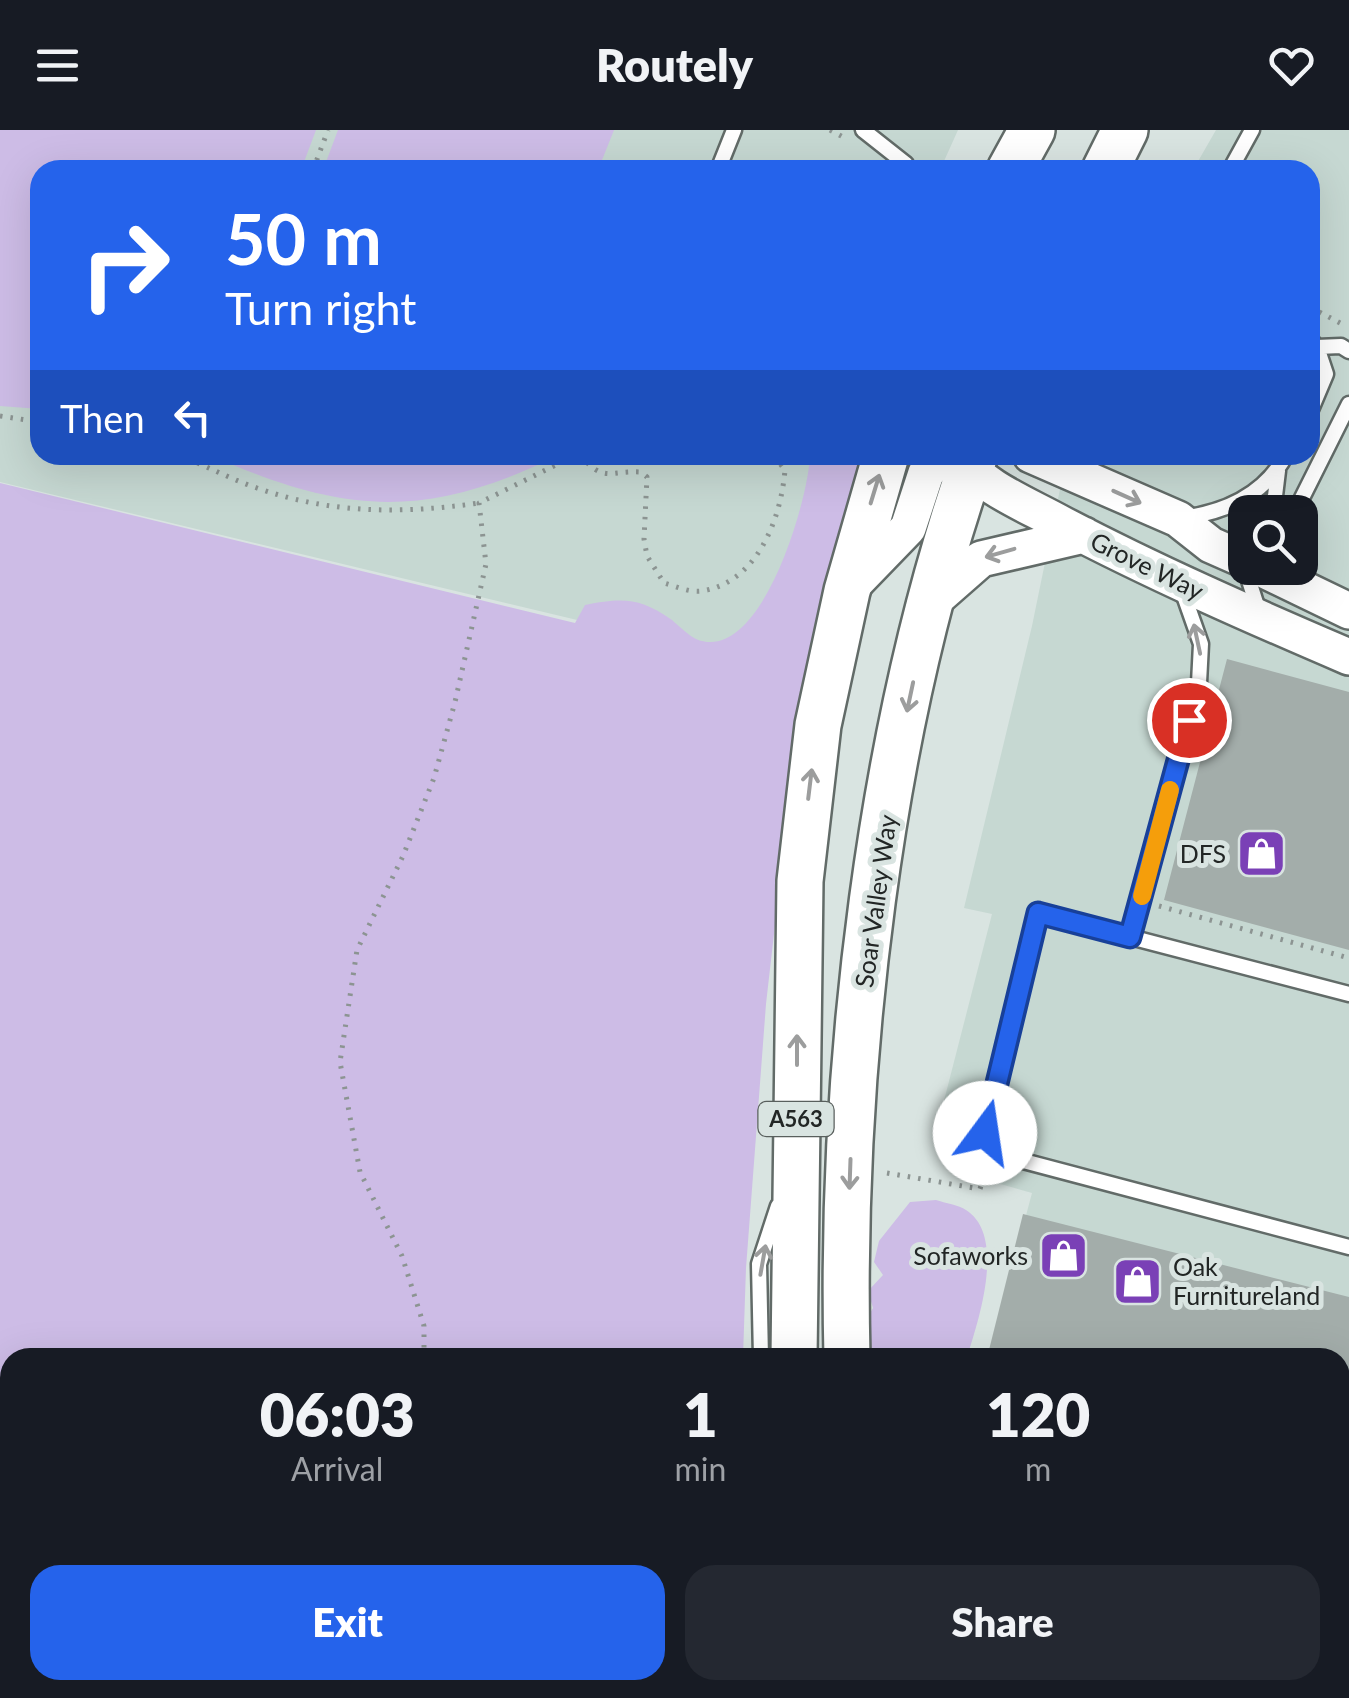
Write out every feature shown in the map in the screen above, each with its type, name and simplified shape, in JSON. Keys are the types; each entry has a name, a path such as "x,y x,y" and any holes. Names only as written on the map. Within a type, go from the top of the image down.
{"highway":[{"path":"1016,160 1032,130"},
{"path":"1110,160 1126,130"},
{"name":"A563","path":"794,1348 800,881 818,725 847,591 883,465"},
{"name":"Soar Valley Way","path":"846,1348 850,1160 864,982 888,807 960,465"}],"street":[{"path":"847,591 908,528 926,473 946,465"},
{"name":"Grove Way","path":"971,465 1084,536 1349,657"},
{"name":"Grove Way","path":"1071,465 1178,519 1228,554"},
{"path":"932,602 981,559 1004,550 1084,536"},
{"path":"1301,585 1349,611"}],"lane":[{"path":"722,160 734,130"},
{"path":"1236,160 1252,130"},
{"path":"865,131 901,160"},
{"path":"1320,344 1349,351"},
{"path":"1320,358 1326,374 1320,388"},
{"path":"1320,461 1349,404"},
{"path":"1275,495 1281,465"},
{"path":"1303,495 1318,465"},
{"path":"1178,519 1231,508 1278,470"},
{"path":"1130,937 1199,683 1202,644 1178,581"},
{"path":"1251,585 1262,620"},
{"path":"1349,994 1038,913 985,1133 993,1153 1349,1247"},
{"path":"760,1348 760,1264 796,1148"}],"path":[{"path":"318,160 328,130"},
{"path":"1320,312 1349,328"},
{"path":"0,416 30,420"},
{"path":"206,466 254,488 317,506 380,512 479,504 558,465"},
{"path":"588,465 607,476 640,472 647,477 647,556 664,583 702,591 730,578 764,547 784,482 785,470 781,465"},
{"path":"424,1348 424,1326 402,1256 360,1172 340,1062 357,950 403,856 434,778 475,616 486,564 479,504"},
{"path":"1140,901 1349,958"},
{"path":"880,1172 980,1188 993,1153"}],"shaded area":[{"path":"0,130 958,130 944,160 30,160 30,465 821,465 766,669 661,640 0,482"},
{"path":"0,130 316,130 305,160 30,160 30,408 0,406"},
{"path":"338,130 614,130 602,160 327,160"},
{"path":"1216,130 1349,130 1349,1348 990,1348 1032,1193 969,1175 938,1124 992,914 964,908 1032,626 1065,465 1320,465 1320,160 1199,160"},
{"path":"234,465 537,465 470,490 389,502 308,491"},
{"path":"809,465 864,465 795,750 766,1004 743,1348 0,1348 0,483 575,623 585,605 610,601 640,603 660,612 696,639 720,641 741,628 777,574 791,539"},
{"path":"936,1200 956,1205 978,1222 985,1239 986,1280 970,1348 869,1348 862,1327 873,1308 868,1291 883,1275 874,1262 879,1241 910,1202"}],"building":[{"path":"1227,659 1349,692 1349,950 1164,900"},
{"path":"1023,1214 1349,1297 1349,1348 990,1348"}],"slow traffic":[{"path":"1142,896 1170,790"}],"place":[{"name":"DFS","path":"1261,854"},
{"name":"Sofaworks","path":"1063,1256"},
{"name":"Oak Furnitureland","path":"1138,1281"}],"route":[{"path":"985,1133 1038,913 1130,937 1189,720"}]}
